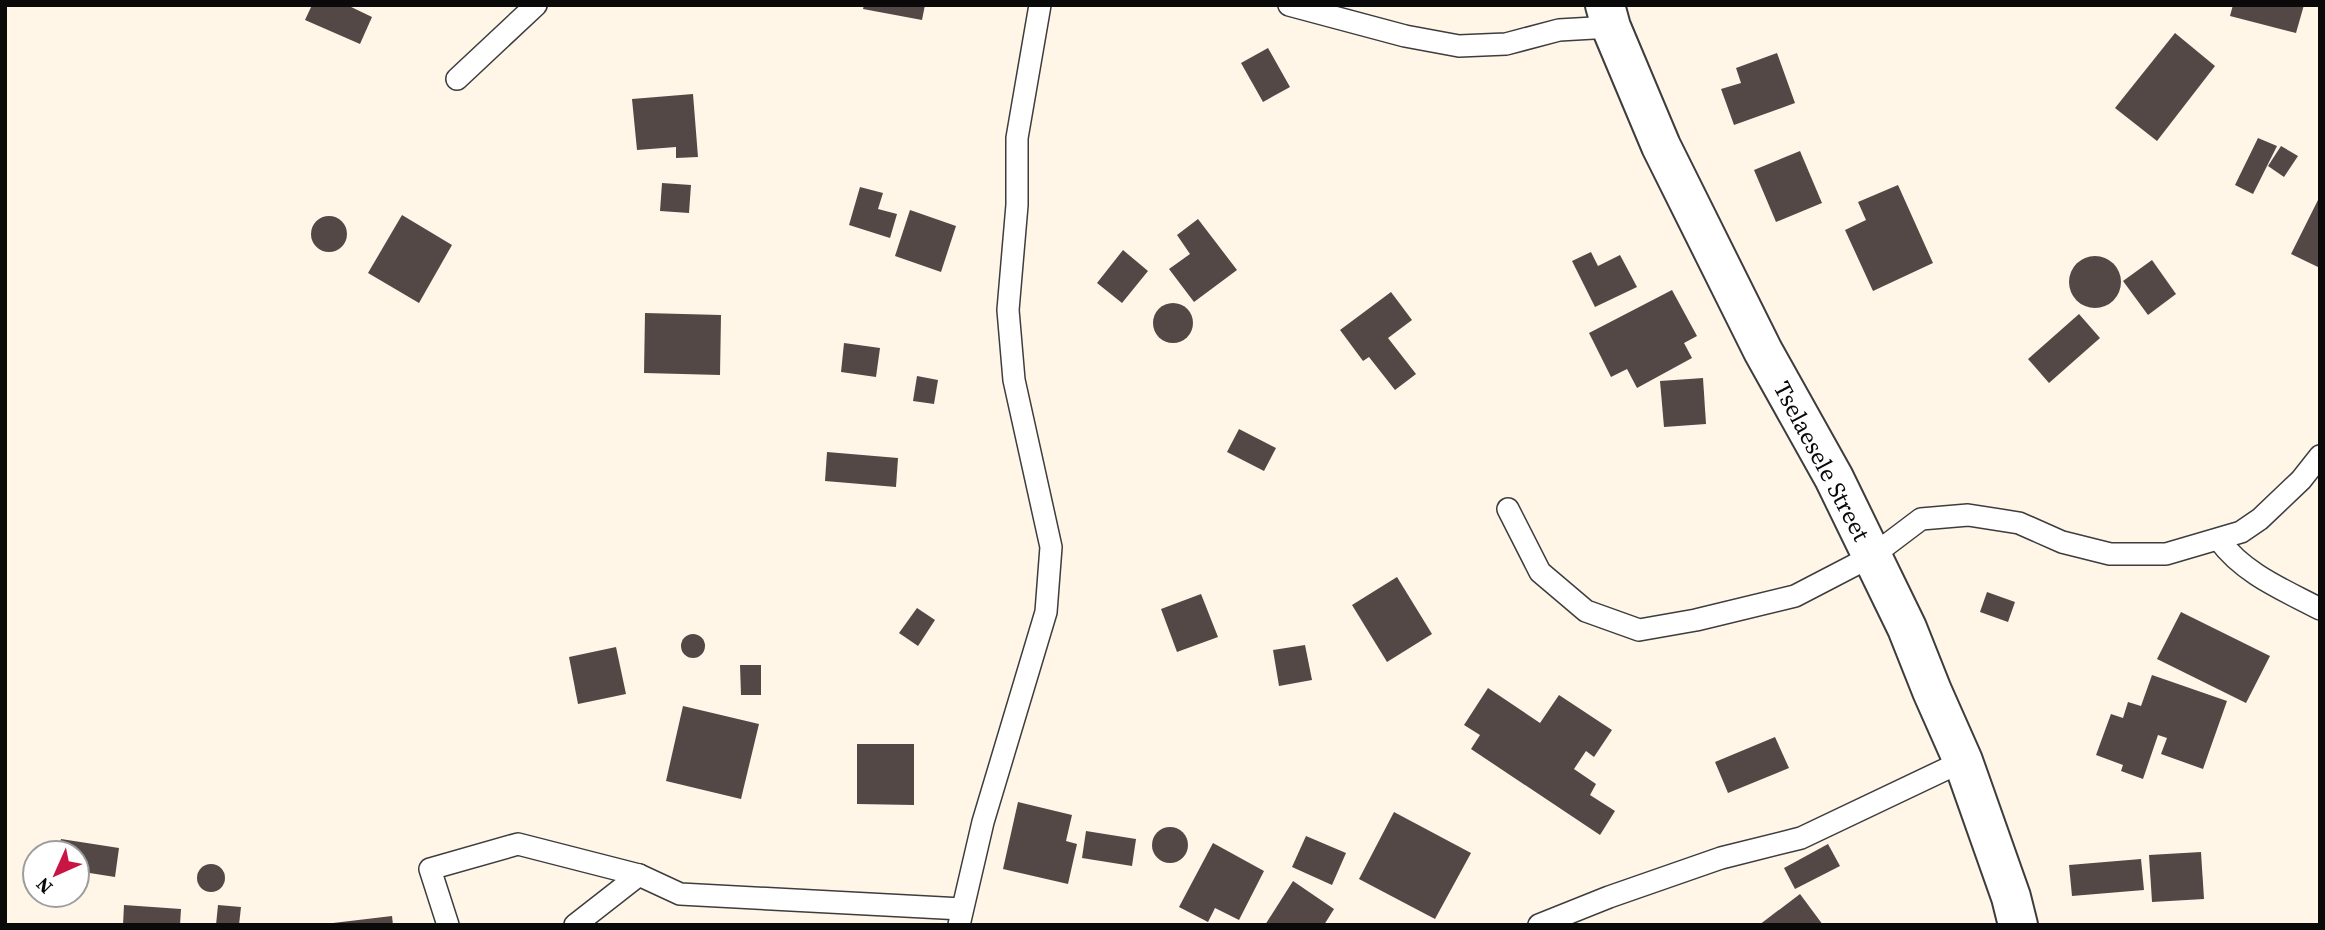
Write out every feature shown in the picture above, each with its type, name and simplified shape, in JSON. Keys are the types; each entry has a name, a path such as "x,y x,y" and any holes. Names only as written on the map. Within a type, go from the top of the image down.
{"street":[{"name":"Tselaesele Street","path":"1608,16 1661,146 1763,351 1834,478 1907,628 1963,761 2011,897 2018,925"}],"lane":[{"path":"457,79 536,5"},
{"path":"448,925 430,869 518,844 639,875 680,894 960,917 984,822 1046,612 1051,547 1014,380 1008,310 1017,205 1017,138 1040,5"},
{"path":"1289,5 1405,36 1459,46 1506,44 1608,16"},
{"path":"1507,509 1541,572 1586,611 1639,630 1696,620 1795,596 1872,556 1921,519 1968,515 2019,523 2062,542 2110,555 2166,554 2241,532 2260,519 2301,480 2320,456"},
{"path":"2219,540 2230,554 2246,567 2320,609"},
{"path":"1539,925 1721,858 1801,838 1963,761"},
{"path":"575,925 639,875"}],"building":[{"path":"312,5 347,5 372,17 360,44 305,20"},
{"path":"864,5 925,5 922,20 863,9"},
{"path":"2233,5 2304,5 2296,33 2230,16"},
{"path":"2175,33 2215,66 2157,141 2115,108"},
{"path":"1268,48 1290,87 1263,102 1241,63"},
{"path":"1777,53 1795,103 1734,125 1721,89 1741,83 1736,68"},
{"path":"693,94 698,157 676,158 676,147 637,150 632,99"},
{"path":"2258,138 2277,146 2253,194 2235,185"},
{"path":"2281,146 2298,156 2284,177 2268,166"},
{"path":"1800,151 1822,203 1776,222 1754,170"},
{"path":"662,183 691,185 689,213 660,211"},
{"path":"1898,185 1933,263 1873,291 1845,230 1866,220 1858,202"},
{"path":"860,187 883,193 878,209 897,214 890,238 849,225"},
{"path":"2320,196 2320,268 2291,254"},
{"path":"910,210 956,226 941,272 895,256"},
{"path":"402,215 452,245 419,303 368,273"},
{"path":"329,216 342,221 347,234 342,247 329,252 316,247 311,234 316,221"},
{"path":"1198,219 1237,270 1194,302 1169,269 1190,254 1177,235"},
{"path":"1123,250 1148,271 1122,303 1097,283"},
{"path":"1591,252 1598,266 1620,255 1637,287 1595,307 1572,261"},
{"path":"2095,256 2105,258 2113,264 2119,272 2119,292 2113,300 2105,306 2095,308 2085,306 2077,300 2071,292 2069,282 2071,272 2077,264 2085,258"},
{"path":"2152,260 2176,294 2148,315 2123,281"},
{"path":"1672,290 1697,336 1684,343 1692,358 1637,388 1627,369 1611,377 1589,333"},
{"path":"1391,292 1412,320 1388,338 1416,374 1395,390 1369,357 1363,361 1340,330"},
{"path":"1173,303 1187,309 1193,323 1187,337 1173,343 1159,337 1153,323 1159,309"},
{"path":"645,313 721,315 720,375 644,373"},
{"path":"2079,314 2100,338 2049,383 2028,359"},
{"path":"844,343 880,348 876,377 841,372"},
{"path":"917,376 938,380 934,404 913,401"},
{"path":"1703,378 1706,424 1664,427 1660,381"},
{"path":"1239,429 1276,448 1264,471 1227,452"},
{"path":"827,452 898,458 896,487 825,481"},
{"path":"1397,577 1432,634 1387,662 1352,605"},
{"path":"1987,592 2015,602 2008,622 1980,612"},
{"path":"1201,594 1218,637 1177,652 1161,609"},
{"path":"917,608 935,620 918,646 899,633"},
{"path":"2181,612 2270,656 2246,703 2157,659"},
{"path":"693,634 704,641 705,646 698,657 693,658 682,651 681,646 688,635"},
{"path":"1305,645 1312,680 1279,686 1273,650"},
{"path":"616,647 626,694 578,704 569,657"},
{"path":"740,665 761,665 761,695 741,695"},
{"path":"2152,675 2227,701 2203,769 2161,754 2167,738 2158,735 2143,779 2121,771 2123,765 2096,755 2111,714 2123,718 2128,702 2141,706"},
{"path":"1488,688 1540,723 1559,695 1612,730 1594,757 1586,751 1574,769 1596,784 1590,795 1615,811 1600,835 1471,749 1480,735 1464,725"},
{"path":"683,706 759,724 741,799 666,781"},
{"path":"1775,737 1789,768 1728,793 1715,762"},
{"path":"857,744 914,744 914,805 857,804"},
{"path":"1018,802 1072,815 1066,841 1077,844 1068,884 1003,869"},
{"path":"1394,812 1471,853 1435,919 1359,879"},
{"path":"1170,827 1183,832 1188,845 1183,858 1170,863 1157,858 1152,845 1157,832"},
{"path":"1086,831 1136,839 1132,866 1082,858"},
{"path":"1306,836 1346,853 1332,885 1292,867"},
{"path":"1213,843 1264,871 1239,920 1215,908 1208,922 1179,907"},
{"path":"91,844 119,848 115,877 91,873"},
{"path":"1828,844 1840,866 1795,889 1784,868"},
{"path":"2201,852 2204,899 2152,902 2149,855"},
{"path":"2141,859 2144,890 2072,896 2069,865"},
{"path":"211,864 221,868 225,878 221,888 211,892 201,888 197,878 201,868"},
{"path":"1293,881 1334,909 1324,925 1265,925"},
{"path":"1800,894 1823,925 1759,925"},
{"path":"124,905 181,909 180,925 123,925"},
{"path":"218,905 241,907 239,925 216,925"},
{"path":"392,916 393,925 333,925 333,923"}]}
